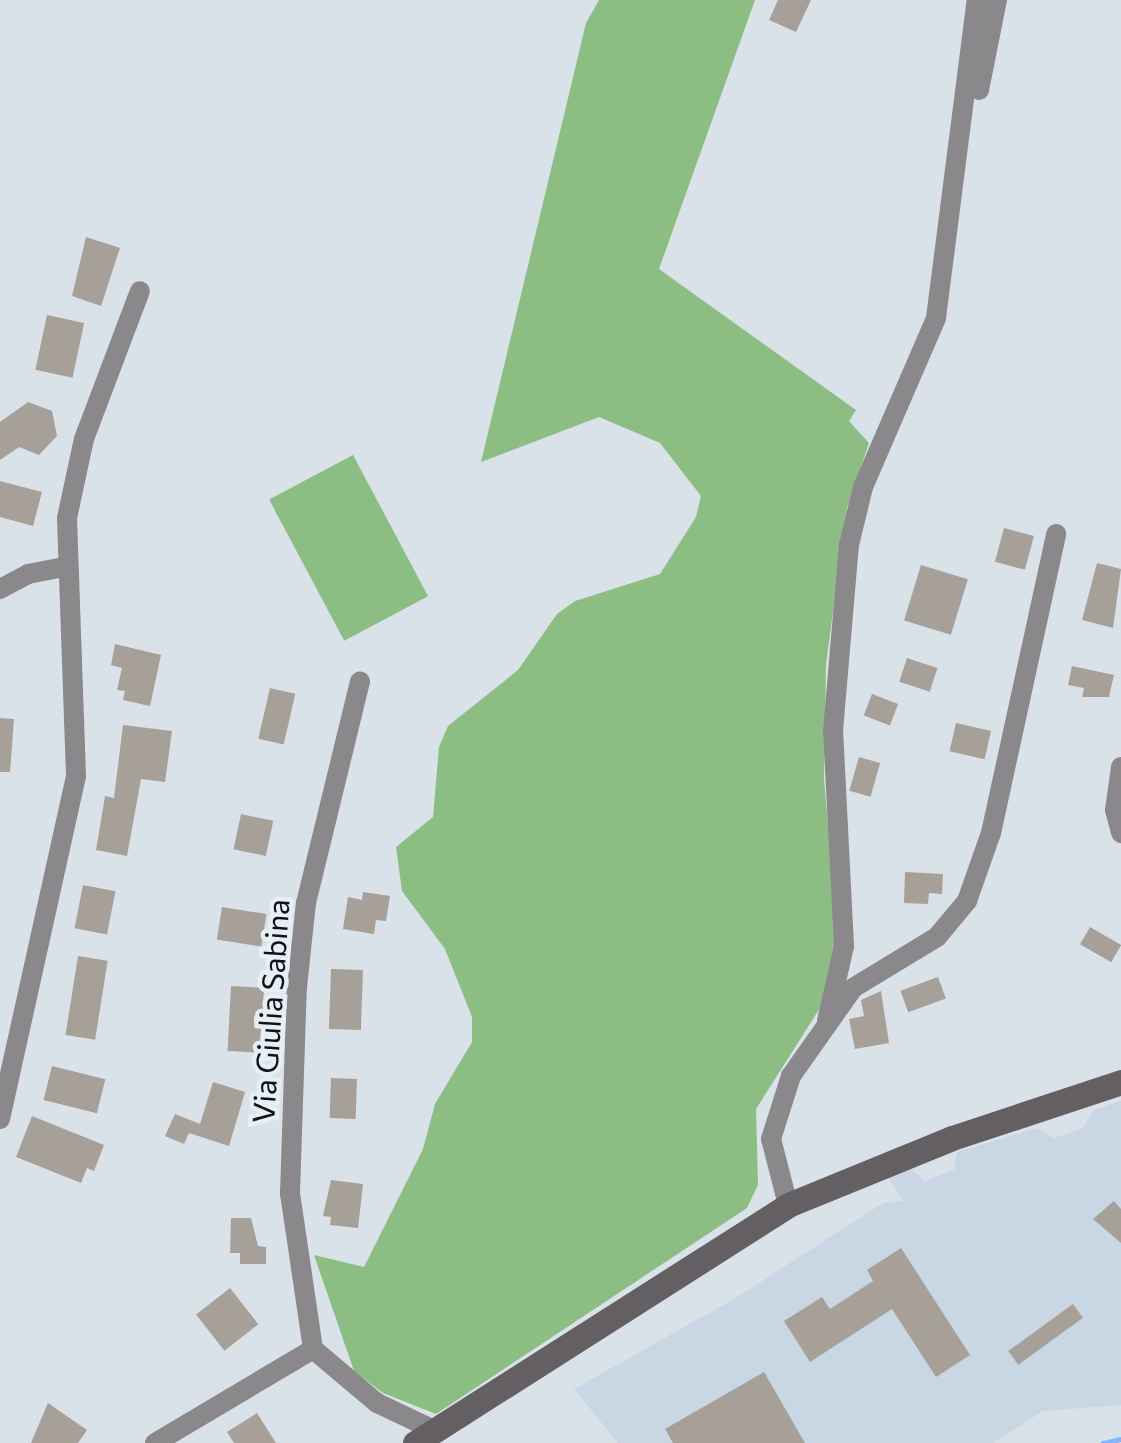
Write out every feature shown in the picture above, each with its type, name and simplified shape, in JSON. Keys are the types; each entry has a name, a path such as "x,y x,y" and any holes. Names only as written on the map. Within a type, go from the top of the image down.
{"main road":[{"path":"425,1436 788,1204 952,1138 1121,1082"}],"street":[{"path":"827,1021 844,946 833,763 849,545 863,487 936,318 977,0"},
{"path":"979,90 997,0"},
{"path":"0,1119 76,776 78,707 65,567 79,458 140,291"},
{"path":"788,1204 774,1170 771,1128 791,1076 827,1021 869,973 937,937 964,908 991,834 1056,534"},
{"path":"0,589 65,567"},
{"name":"Via Giulia Sabina","path":"312,1350 290,1193 298,964 360,681"},
{"path":"1121,767 1115,802 1121,833"},
{"path":"155,1443 312,1350 425,1436"}],"shaded area":[{"path":"1121,1101 1121,1405 1043,1411 993,1443 618,1443 574,1389 734,1299 883,1203 904,1201 888,1177 910,1168 925,1181 954,1170 957,1152 1037,1128 1053,1138 1082,1129 1094,1110"}],"green space":[{"path":"599,0 755,0 659,269 856,410 849,421 869,443 847,508 826,664 824,779 838,939 820,1008 756,1109 758,1185 747,1208 436,1414 383,1393 354,1371 314,1255 364,1267 423,1149 435,1104 472,1042 472,1017 445,949 402,891 396,847 433,817 439,747 448,726 518,670 557,614 575,601 660,574 696,517 701,496 660,443 599,417 481,462 586,23"},
{"path":"353,455 428,596 344,641 269,500"}],"building":[{"path":"778,0 811,0 796,32 769,20"},
{"path":"86,237 120,248 101,306 72,296"},
{"path":"47,315 84,323 73,378 35,370"},
{"path":"28,402 52,411 57,436 39,455 19,447 0,460 0,422"},
{"path":"0,481 42,492 33,526 0,517"},
{"path":"1004,528 1034,536 1025,570 995,562"},
{"path":"1097,563 1121,569 1113,628 1082,620"},
{"path":"921,565 968,579 951,635 904,620"},
{"path":"115,644 161,655 150,706 123,700 125,691 117,690 122,668 111,665"},
{"path":"907,658 937,668 930,692 899,682"},
{"path":"1072,666 1114,675 1109,697 1082,697 1084,688 1068,685"},
{"path":"270,688 295,694 284,745 258,739"},
{"path":"872,694 898,704 890,726 864,715"},
{"path":"0,718 14,719 10,772 0,772"},
{"path":"956,723 991,731 985,759 949,751"},
{"path":"123,725 172,731 165,782 141,779 127,856 96,850 105,796 114,798"},
{"path":"859,757 880,763 871,797 849,791"},
{"path":"241,814 273,821 266,856 234,849"},
{"path":"905,872 943,874 942,894 929,893 928,904 904,903"},
{"path":"83,885 115,891 107,934 75,928"},
{"path":"363,892 390,896 386,921 376,920 374,934 343,929 348,897 362,900"},
{"path":"222,907 266,914 261,947 217,940"},
{"path":"1090,927 1121,945 1111,962 1080,944"},
{"path":"78,956 108,961 95,1040 65,1035"},
{"path":"331,969 363,970 361,1030 329,1029"},
{"path":"938,977 946,999 908,1012 900,991"},
{"path":"231,986 264,988 261,1053 228,1051"},
{"path":"881,991 889,1043 855,1049 849,1019 864,1016 861,1000"},
{"path":"52,1066 105,1079 97,1113 44,1100"},
{"path":"331,1078 357,1079 356,1119 330,1118"},
{"path":"213,1082 245,1092 229,1146 189,1133 184,1144 165,1136 175,1114 200,1124"},
{"path":"32,1116 104,1145 94,1171 87,1168 81,1183 16,1157"},
{"path":"331,1180 363,1184 358,1228 330,1225 331,1217 323,1216"},
{"path":"1114,1201 1121,1209 1121,1243 1093,1219"},
{"path":"231,1218 251,1218 258,1246 266,1247 266,1264 240,1264 240,1253 230,1253"},
{"path":"901,1248 970,1355 936,1377 892,1309 810,1362 784,1321 822,1297 830,1309 873,1281 867,1270"},
{"path":"230,1288 258,1324 224,1351 196,1314"},
{"path":"1073,1304 1083,1318 1018,1365 1008,1351"},
{"path":"764,1372 805,1443 673,1443 665,1429"},
{"path":"48,1403 87,1430 78,1443 31,1443"},
{"path":"257,1413 276,1443 234,1443 227,1432"}],"waterway":[{"path":"1103,1443 1121,1439"}]}
